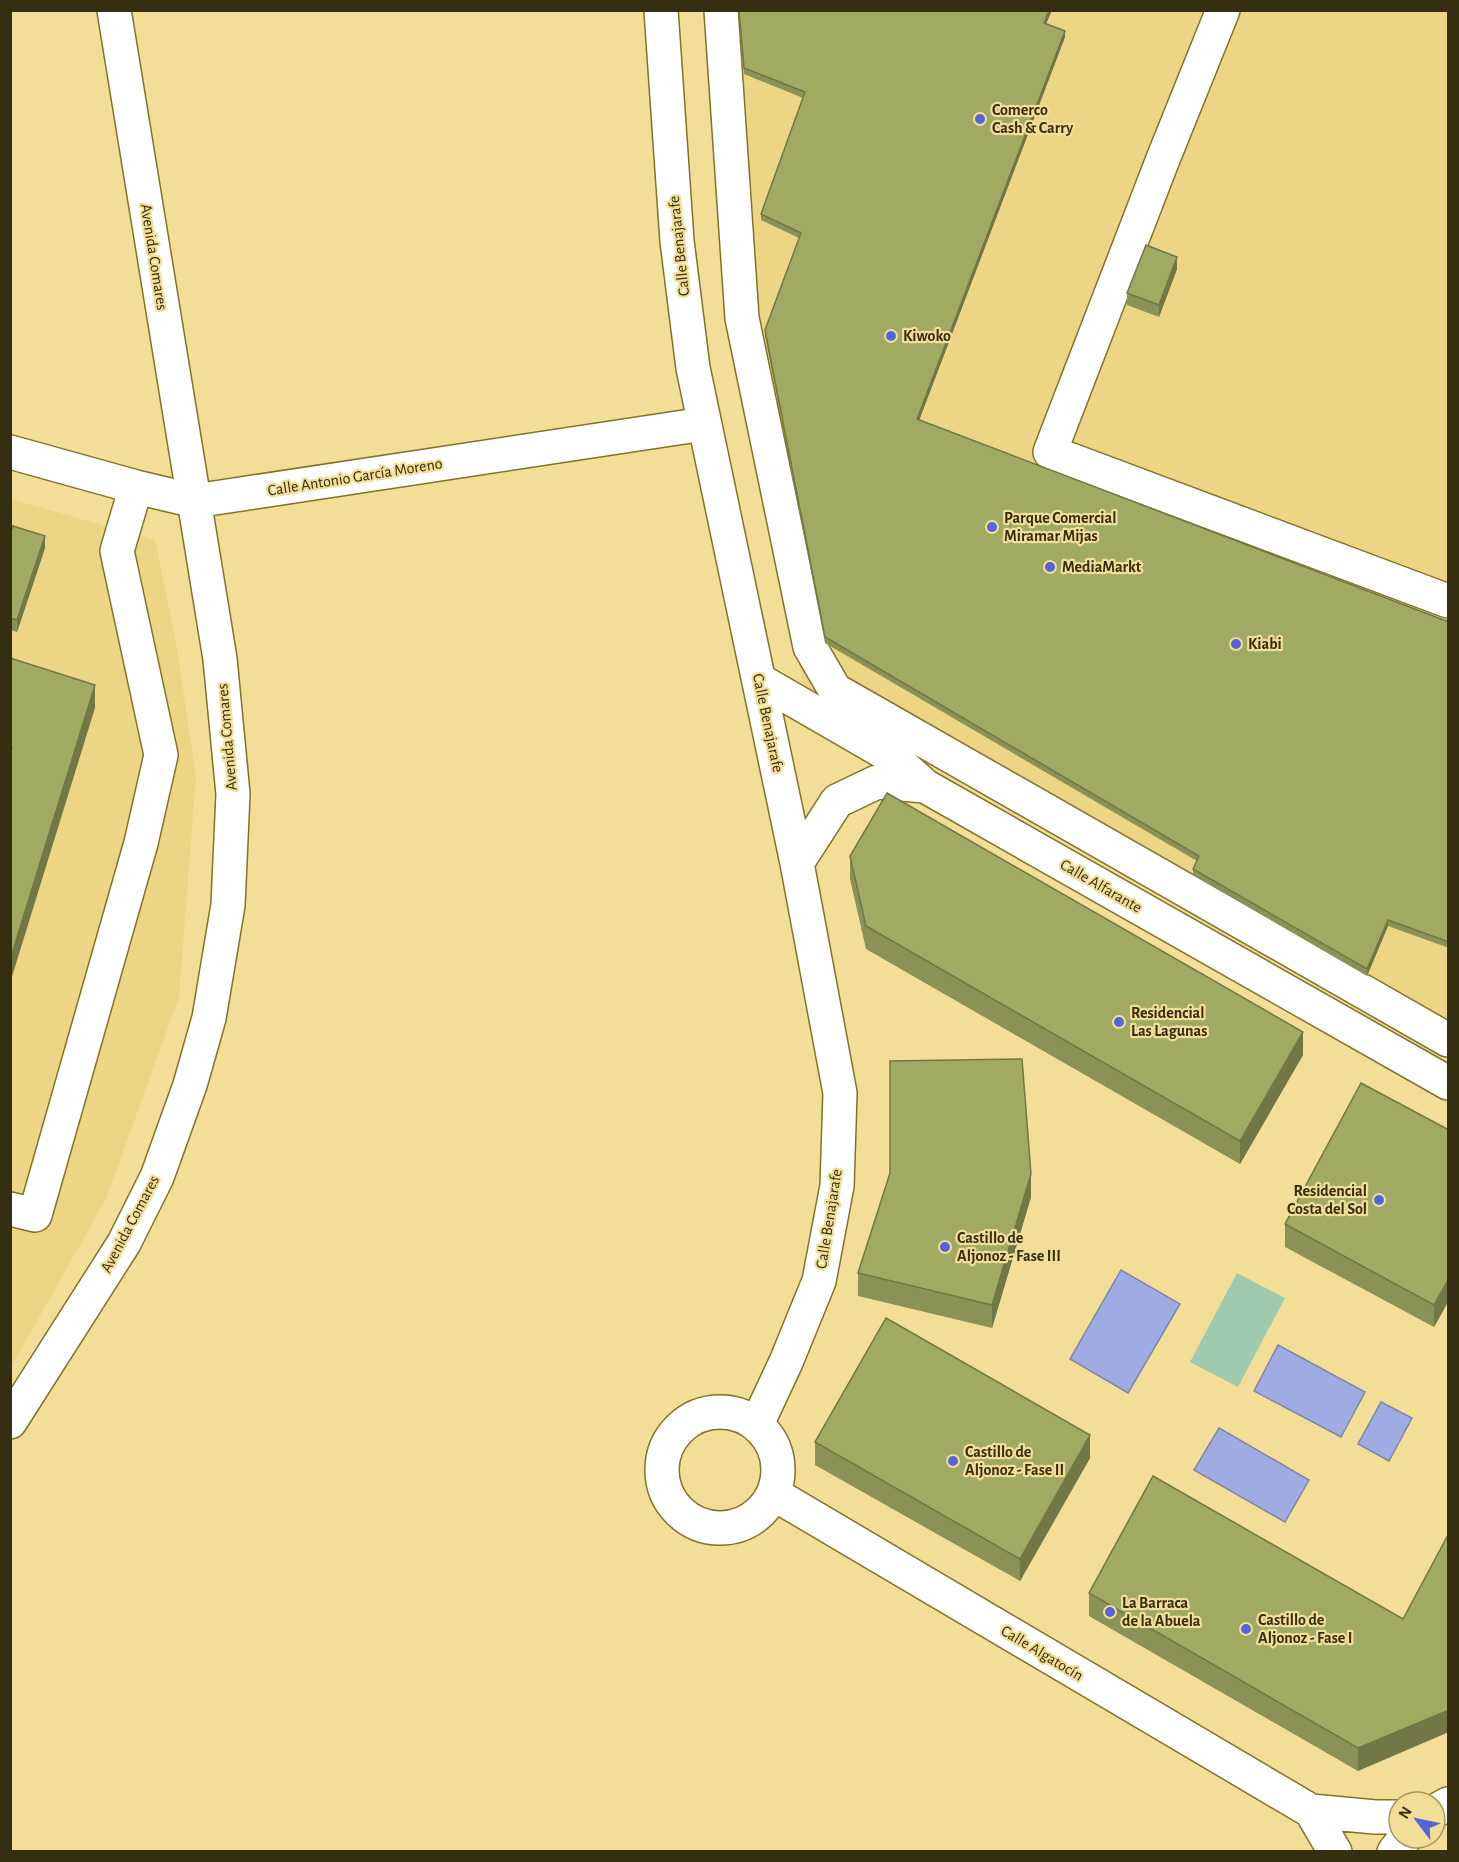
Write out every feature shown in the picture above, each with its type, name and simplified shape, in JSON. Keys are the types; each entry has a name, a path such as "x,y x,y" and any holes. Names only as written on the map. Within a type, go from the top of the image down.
{"street":[{"name":"Avenida Comares","path":"10,1422 123,1243 148,1196 190,1085 209,1018 228,905 233,794 220,659 114,10"},
{"name":"Calle Benajarafe","path":"661,10 677,241 693,368 797,863 840,1093 837,1186 819,1281 757,1424"},
{"path":"721,10 742,318 810,647 835,690 1449,1040"},
{"path":"1223,10 1050,452 1449,601"},
{"name":"Calle Antonio García Moreno","path":"10,452 195,501 704,424"},
{"path":"10,1209 34,1215 141,843 160,755 117,551 136,487"},
{"name":"Calle Alfarante","path":"759,680 894,758 925,786 1449,1083"},
{"path":"797,863 837,801 877,782 925,786"},
{"path":"723,1411 741,1415 757,1424 769,1437 777,1454 779,1474 774,1494 762,1511 746,1523 726,1528 706,1527 688,1519 673,1504 664,1486 662,1468 666,1450 674,1434 688,1421 705,1413 723,1411"},
{"name":"Calle Algatocín","path":"774,1494 1311,1811"},
{"path":"1311,1811 1387,1817"},
{"path":"1311,1811 1335,1851"}],"shaded area":[{"path":"710,11 1448,11 1448,1058 804,687 732,337"},
{"path":"11,499 155,540 176,642 196,777 179,997 106,1199 11,1367"}],"green space":[{"path":"1237,1273 1285,1298 1238,1387 1190,1362"}],"water":[{"path":"1121,1270 1180,1304 1128,1393 1070,1359"},
{"path":"1278,1345 1365,1392 1341,1437 1254,1391"},
{"path":"1381,1402 1412,1418 1389,1461 1358,1444"},
{"path":"1219,1428 1309,1480 1285,1522 1194,1470"}],"building":[{"name":"Parque Comercial Miramar Mijas","path":"739,10 1049,10 1044,23 1065,31 917,419 1449,622 1449,942 1388,920 1367,969 1193,869 1199,856 825,637 765,330 801,233 761,214 805,92 744,68"},
{"path":"1146,245 1177,257 1159,305 1127,293"},
{"path":"13,526 45,536 17,620 10,618 10,534"},
{"path":"10,658 95,685 10,960 10,753 12,748 10,748"},
{"name":"Residencial Las Lagunas","path":"887,793 1303,1032 1240,1141 866,926 850,856"},
{"name":"Castillo de Aljonoz - Fase III","path":"1022,1059 1031,1174 992,1305 858,1273 890,1173 890,1061"},
{"name":"Residencial Costa del Sol","path":"1361,1083 1449,1130 1449,1278 1434,1305 1285,1224"},
{"name":"Castillo de Aljonoz - Fase II","path":"886,1318 1090,1435 1020,1559 815,1442"},
{"name":"Castillo de Aljonoz - Fase I","path":"1153,1476 1403,1619 1449,1533 1449,1710 1358,1748 1089,1593"}],"place":[{"name":"Comerco Cash & Carry","path":"980,119"},
{"name":"Kiwoko","path":"891,336"},
{"name":"Parque Comercial Miramar Mijas","path":"992,527"},
{"name":"MediaMarkt","path":"1050,567"},
{"name":"Kiabi","path":"1236,644"},
{"name":"Residencial Las Lagunas","path":"1119,1022"},
{"name":"Residencial Costa del Sol","path":"1379,1200"},
{"name":"Castillo de Aljonoz - Fase III","path":"945,1247"},
{"name":"Castillo de Aljonoz - Fase II","path":"953,1461"},
{"name":"La Barraca de la Abuela","path":"1110,1612"},
{"name":"Castillo de Aljonoz - Fase I","path":"1246,1629"}]}
